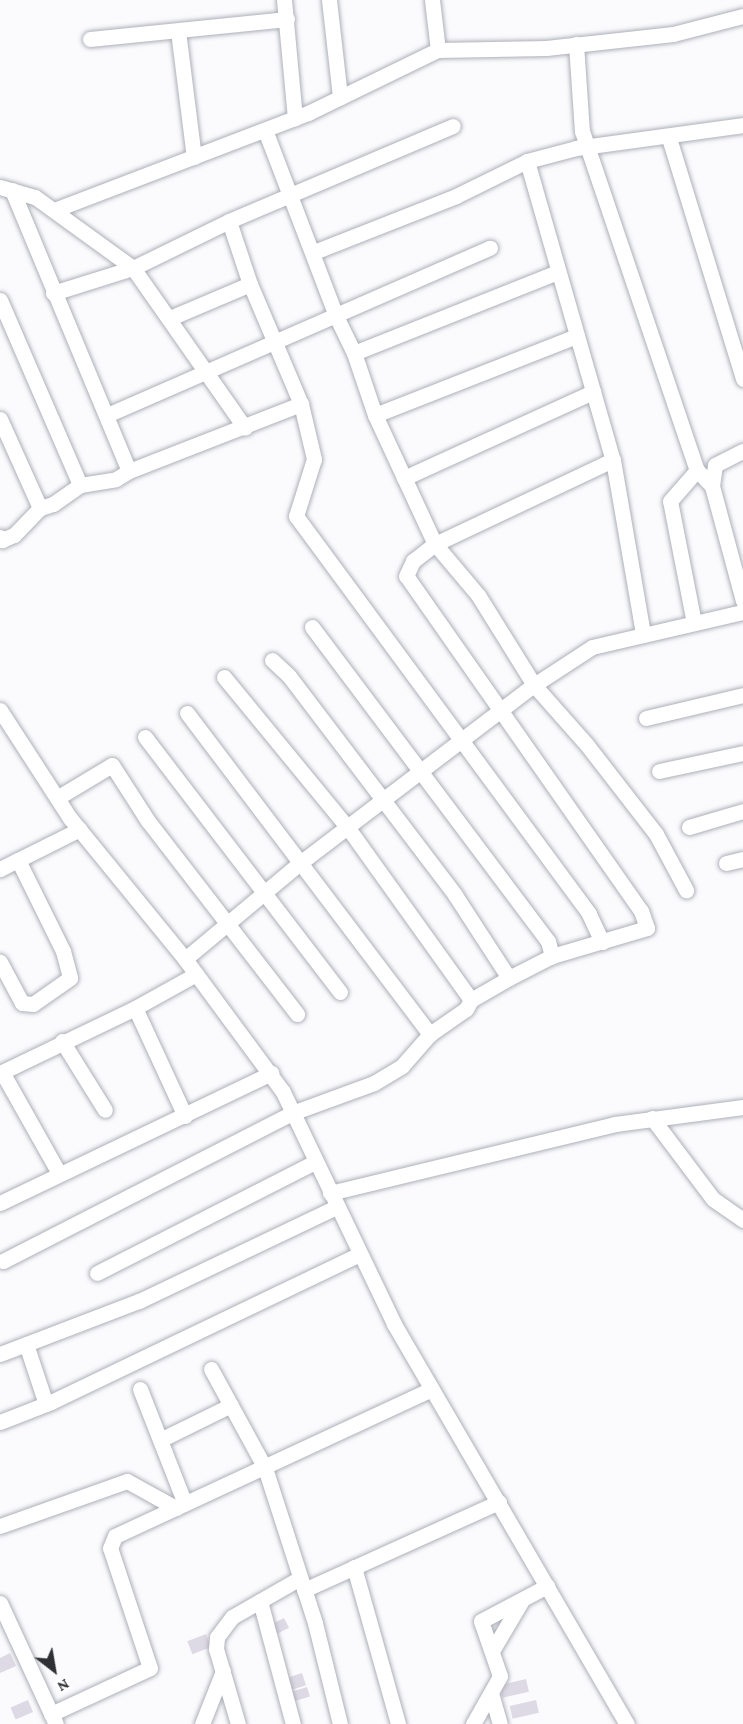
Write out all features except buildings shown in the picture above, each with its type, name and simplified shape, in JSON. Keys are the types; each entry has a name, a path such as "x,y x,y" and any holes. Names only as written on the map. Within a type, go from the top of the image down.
{"street":[{"path":"284,0 295,118"},
{"path":"329,0 340,97"},
{"path":"432,0 438,50"},
{"path":"54,210 295,118 438,50 576,44 673,34 743,16"},
{"path":"90,39 287,19"},
{"path":"178,31 194,157"},
{"path":"576,44 582,131 591,148 697,470 712,486"},
{"path":"314,252 456,196 527,161 591,148 743,125"},
{"path":"53,293 133,268 229,221 453,126"},
{"path":"265,130 314,252 336,316 354,353 375,415 435,544 478,596 534,686 587,745 657,834 686,890"},
{"path":"669,138 743,379"},
{"path":"527,161 613,460 643,634"},
{"path":"6,188 35,197 133,268 209,372 245,428"},
{"path":"6,188 108,414 129,471"},
{"path":"229,221 250,284 277,342 301,404 314,459 296,516 589,914 602,942"},
{"path":"108,414 490,248"},
{"path":"354,353 558,272"},
{"path":"170,318 250,284"},
{"path":"0,300 80,485"},
{"path":"375,415 577,336"},
{"path":"404,478 593,392"},
{"path":"0,537 2,540 14,535 40,508 80,485 116,479 129,471 245,428 301,404"},
{"path":"0,419 40,508"},
{"path":"743,451 715,465 712,486 743,601"},
{"path":"3,1261 292,1113 374,1083 402,1066 430,1034 466,1009 471,1000 509,978 552,956 647,928 641,911 405,576 413,561 435,544 613,460"},
{"path":"693,623 670,501 697,470"},
{"path":"184,959 300,862 534,686 592,646 743,612"},
{"path":"312,627 548,941 552,956"},
{"path":"272,660 289,676 455,895 509,978"},
{"path":"224,677 348,828 471,1000"},
{"path":"646,718 743,695"},
{"path":"0,710 80,830 196,974 271,1073 358,1255 431,1389 627,1724"},
{"path":"187,713 430,1034"},
{"path":"145,737 191,794 262,895 340,992"},
{"path":"658,771 743,753"},
{"path":"57,798 112,765 148,821 297,1014"},
{"path":"689,827 743,811"},
{"path":"0,869 80,830"},
{"path":"0,962 22,1003 33,1004 70,978 63,951 18,860"},
{"path":"726,863 743,860"},
{"path":"59,1173 1,1072 135,1008 196,974"},
{"path":"135,1008 185,1116"},
{"path":"62,1041 105,1110"},
{"path":"0,1203 271,1073"},
{"path":"0,1354 139,1301 333,1200 652,1118 743,1107"},
{"path":"652,1118 713,1199 743,1220"},
{"path":"97,1273 315,1162"},
{"path":"0,1422 46,1404 358,1255"},
{"path":"26,1344 46,1404"},
{"path":"211,1369 265,1468 302,1584 340,1724"},
{"path":"140,1389 160,1440 181,1506"},
{"path":"0,1604 53,1719 150,1668 110,1548 115,1536 431,1389"},
{"path":"160,1440 231,1405"},
{"path":"0,1526 126,1481 181,1506"},
{"path":"238,1724 223,1671 217,1636 232,1617 260,1601 302,1584 354,1568 499,1502"},
{"path":"354,1568 398,1724"},
{"path":"473,1724 500,1676 482,1621 548,1586"},
{"path":"492,1651 521,1600"},
{"path":"260,1601 293,1724"},
{"path":"202,1724 223,1671"},
{"path":"490,1693 500,1724"}]}
